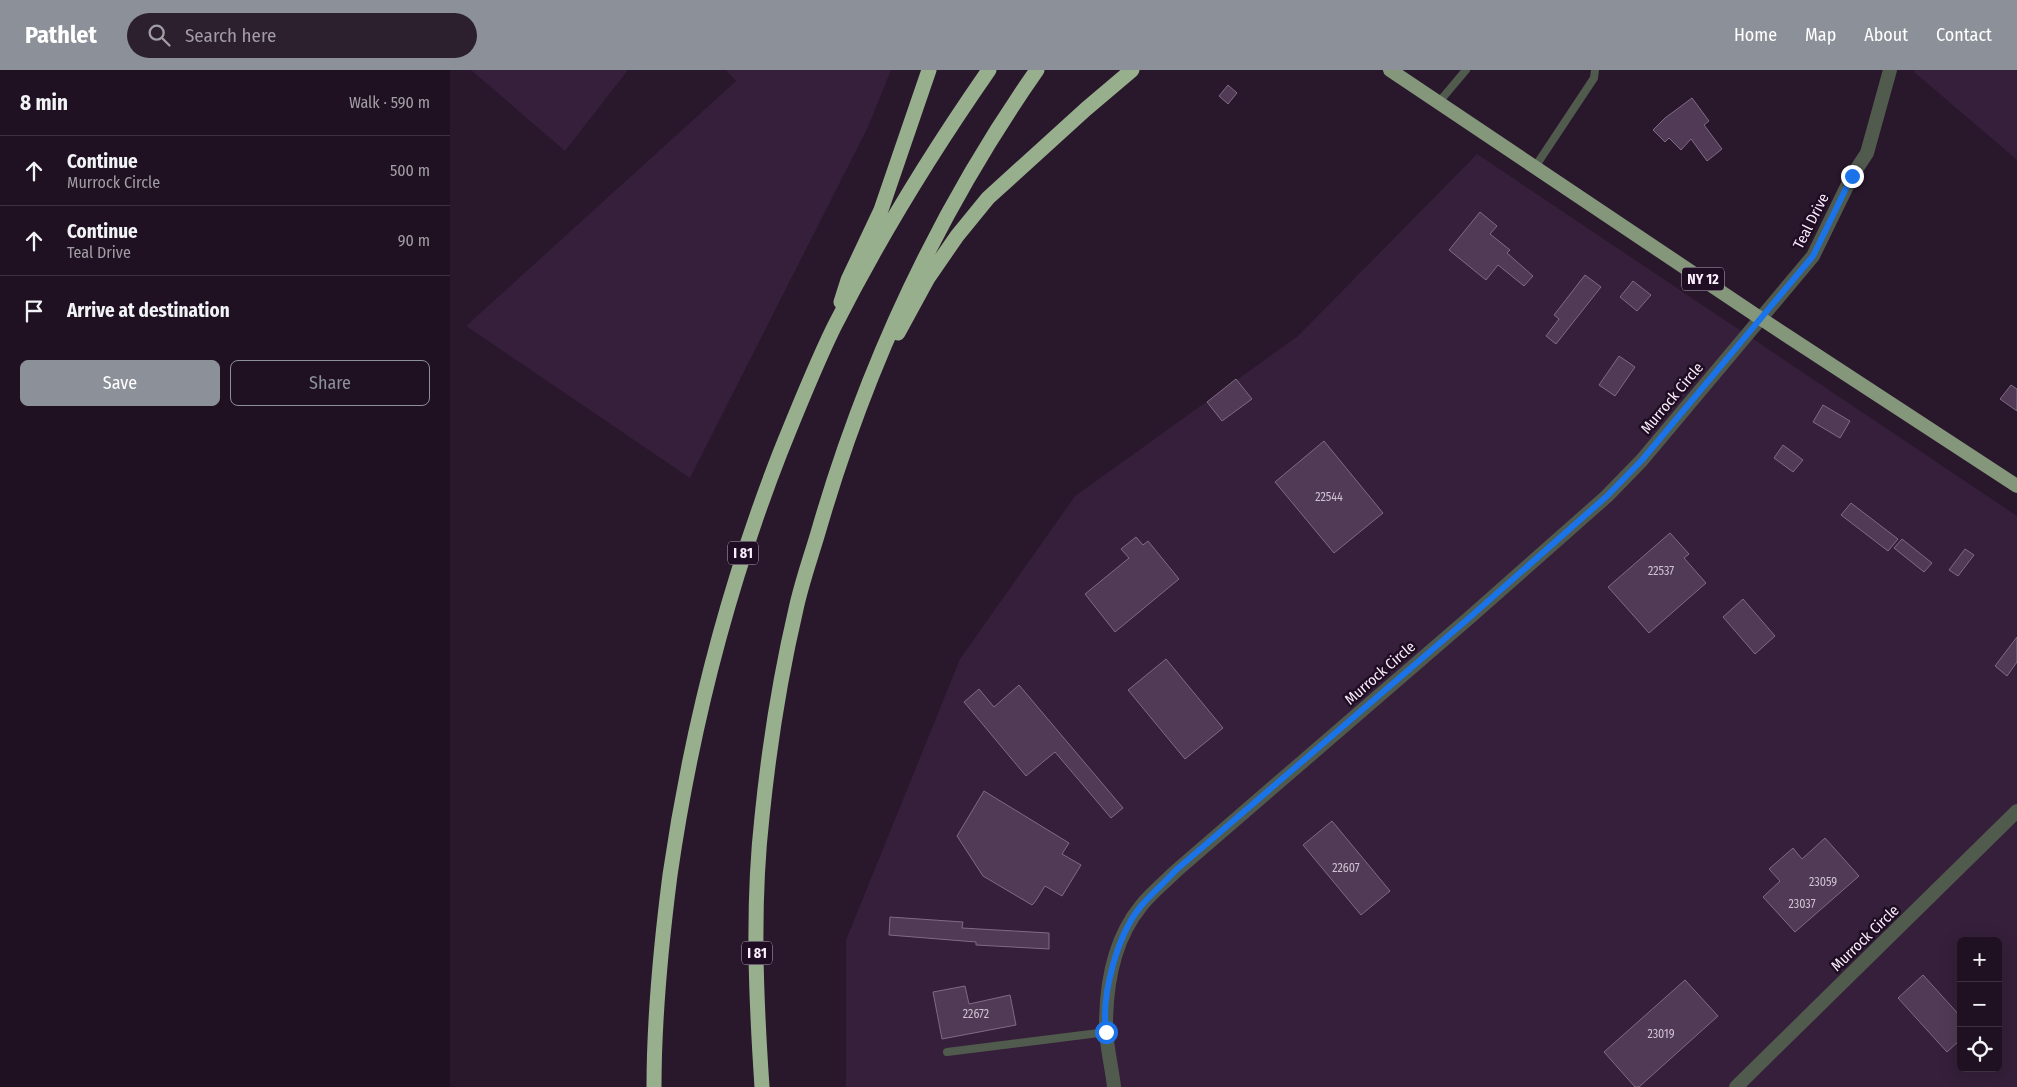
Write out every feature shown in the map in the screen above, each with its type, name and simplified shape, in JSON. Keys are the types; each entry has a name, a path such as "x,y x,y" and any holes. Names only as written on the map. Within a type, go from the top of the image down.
{"highway":[{"path":"834,327 848,280 881,210 929,70"},
{"name":"I 81","path":"654,1087 660,968 666,903 680,805 695,730 731,593 757,512 804,393 834,327 900,208 957,116 989,70"},
{"name":"I 81","path":"762,1087 757,1016 757,901 761,819 777,702 796,608 840,458 871,377 904,300 937,232 992,136 1037,70"},
{"path":"871,377 908,317 928,278 956,236 988,198 1132,70"}],"main road":[{"name":"NY 12","path":"1390,70 1760,318 2017,486"}],"street":[{"name":"Teal Drive","path":"1760,318 1813,256 1852,176 1867,152 1890,70"},
{"name":"Murrock Circle","path":"1114,1087 1106,1032 1108,984 1114,958 1129,924 1141,906 1176,870 1469,618 1607,496 1642,460 1760,318"},
{"name":"Murrock Circle","path":"1736,1087 2017,811"}],"lane":[{"path":"1438,102 1466,70"},
{"path":"1535,167 1594,78 1595,70"},
{"path":"946,1052 1106,1032"}],"shaded area":[{"path":"471,70 628,70 565,151"},
{"path":"726,70 891,70 868,127 690,478 466,326 736,81"},
{"path":"1915,70 2017,70 2017,160 1914,72"},
{"path":"1477,154 2017,516 2017,1087 846,1087 846,940 960,659 1075,496 1298,336"}],"building":[{"path":"1228,85 1237,93 1228,104 1219,96"},
{"path":"1692,98 1709,121 1704,125 1722,149 1707,161 1691,139 1681,150 1669,138 1665,142 1653,130 1665,118"},
{"path":"1480,212 1497,226 1490,234 1510,250 1507,253 1533,276 1524,286 1498,265 1486,280 1449,250"},
{"path":"1585,275 1601,287 1556,344 1546,336 1559,319 1554,315"},
{"path":"1633,281 1651,295 1637,311 1620,297"},
{"path":"1619,356 1635,367 1615,396 1599,385"},
{"path":"1236,379 1252,399 1222,421 1207,402"},
{"path":"2011,385 2017,389 2017,411 2000,399"},
{"path":"1823,405 1850,421 1840,438 1813,422"},
{"path":"1324,441 1383,513 1334,553 1275,482"},
{"path":"1783,445 1803,460 1793,472 1774,458"},
{"path":"1851,503 1898,539 1888,551 1841,515"},
{"path":"1670,533 1689,554 1684,558 1706,583 1649,633 1608,587"},
{"path":"1136,537 1143,545 1148,541 1179,579 1115,632 1085,594 1129,558 1121,549"},
{"path":"1902,539 1932,563 1924,572 1894,548"},
{"path":"1965,549 1974,555 1958,576 1949,570"},
{"path":"1743,599 1775,636 1755,654 1723,617"},
{"path":"2017,637 2017,662 2007,676 1995,666"},
{"path":"1166,659 1223,728 1185,759 1128,690"},
{"path":"1019,685 1123,808 1111,818 1055,752 1026,776 964,702 979,689 994,707"},
{"path":"984,791 1069,843 1062,854 1081,865 1062,896 1045,886 1032,905 983,876 957,836"},
{"path":"1332,821 1390,891 1361,915 1303,845"},
{"path":"1825,838 1859,876 1795,932 1763,897 1780,881 1769,869 1793,848 1802,859"},
{"path":"890,917 963,922 962,928 1049,933 1049,949 976,945 976,942 889,935"},
{"path":"1923,975 1957,1013 1957,1043 1947,1052 1898,998"},
{"path":"1685,980 1718,1016 1639,1087 1635,1087 1604,1052"},
{"path":"965,986 969,1004 1010,995 1016,1025 942,1039 933,992"}],"route":[{"path":"1106,1032 1108,984 1114,958 1129,924 1141,906 1176,870 1469,618 1607,496 1642,460 1813,256 1852,176"}]}
